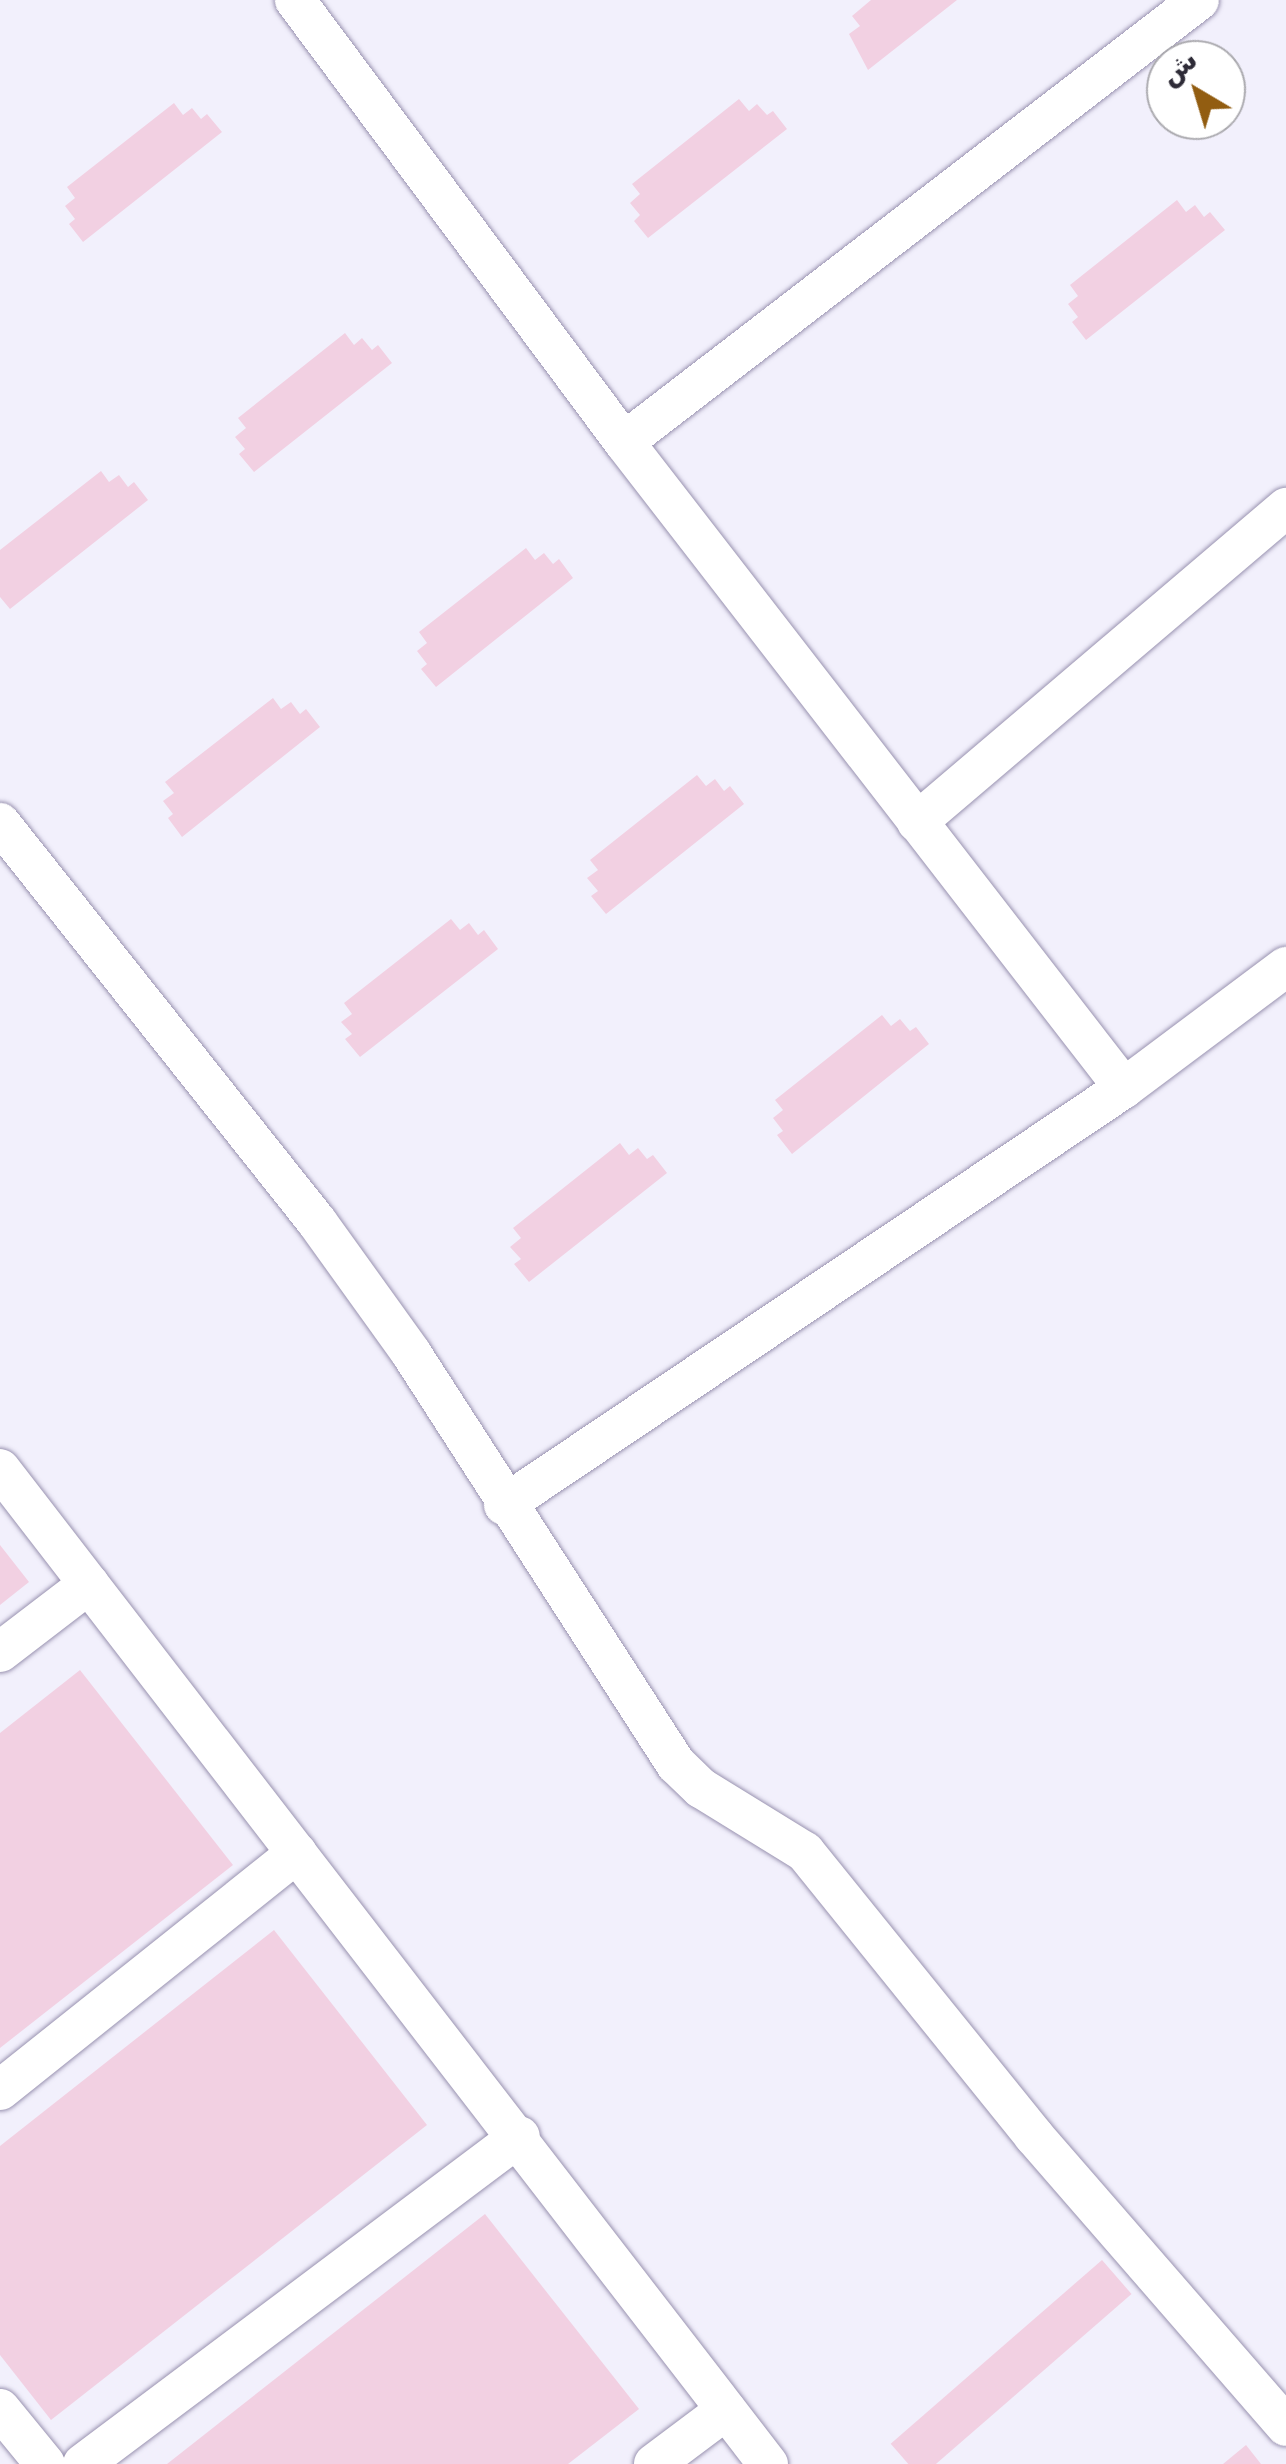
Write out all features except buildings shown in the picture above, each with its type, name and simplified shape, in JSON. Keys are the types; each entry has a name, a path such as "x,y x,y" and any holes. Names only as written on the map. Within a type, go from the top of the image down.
{"street":[{"path":"295,0 624,442 1124,1088"},
{"path":"624,442 1200,0"},
{"path":"917,822 1286,508"},
{"path":"0,823 318,1222 411,1354 504,1504 676,1764 701,1788 805,1852 1034,2136 1279,2402"},
{"path":"504,1504 1124,1088 1286,968"},
{"path":"0,1469 520,2136 768,2464"},
{"path":"0,1652 89,1584"},
{"path":"0,2090 297,1853"},
{"path":"83,2464 520,2136"},
{"path":"0,2409 45,2464"},
{"path":"654,2464 726,2410"}]}
